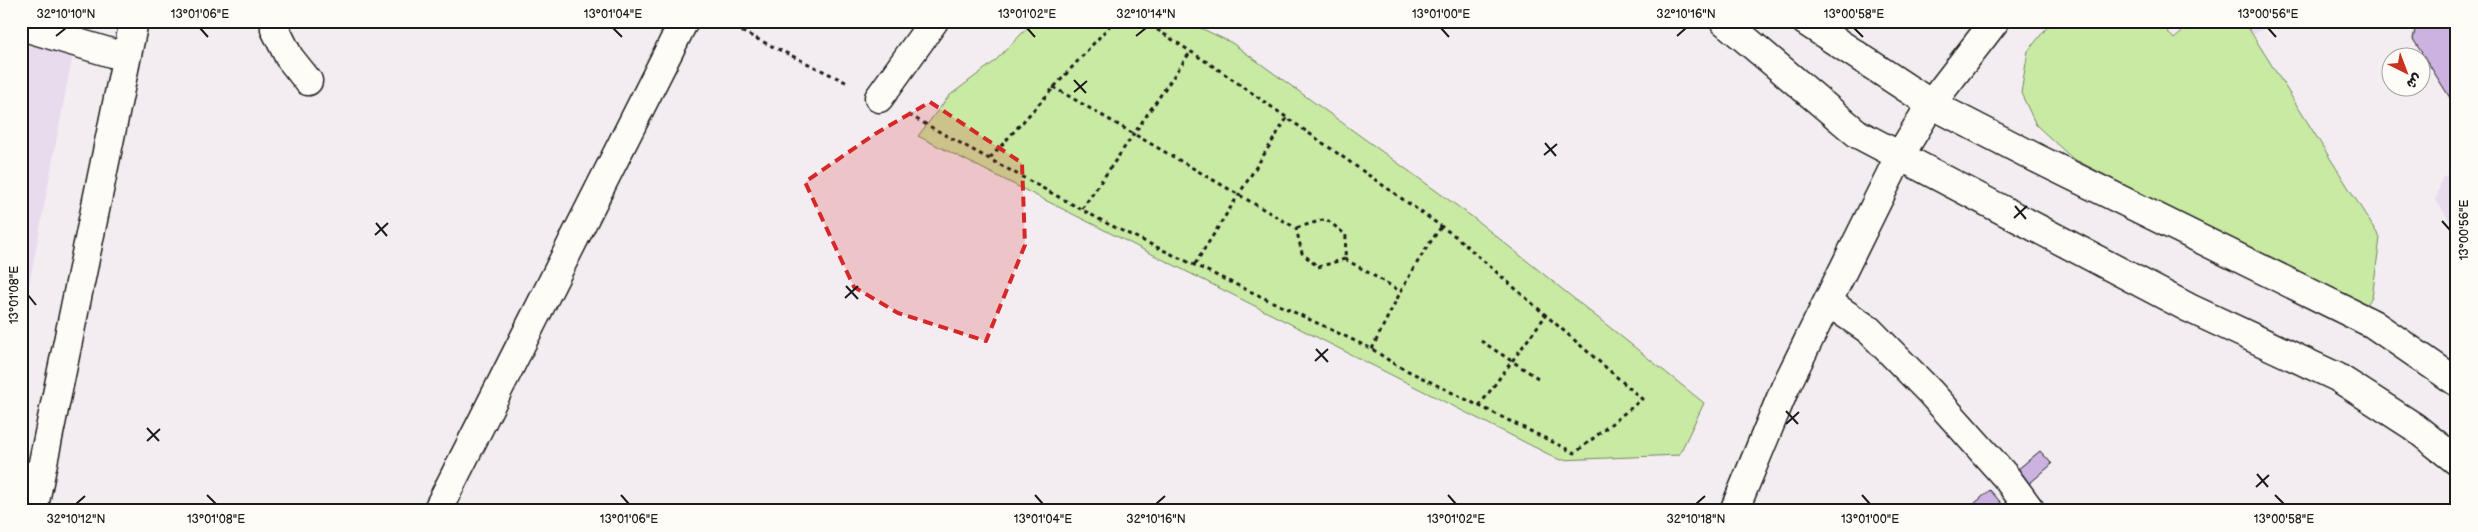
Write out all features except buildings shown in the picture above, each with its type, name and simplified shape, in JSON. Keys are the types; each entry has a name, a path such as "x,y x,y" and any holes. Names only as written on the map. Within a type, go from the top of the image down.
{"street":[{"path":"33,511 30,476 134,21"},
{"path":"277,21 275,29 289,57 308,81"},
{"path":"437,511 684,21"},
{"path":"879,98 934,21"},
{"path":"1724,21 1858,134 1899,158 2189,308 2337,377 2413,426 2457,461"},
{"path":"1805,21 1931,104 2044,162 2374,324 2457,382"},
{"path":"1734,511 1785,388 1899,158 1931,104 1995,21"},
{"path":"21,26 125,57"},
{"path":"1828,302 1869,330 1930,392 2006,477 2031,511"}],"path":[{"path":"1114,21 990,158 1082,209 1372,349 1396,365 1575,454 1642,399 1442,226 1191,51 1144,21"},
{"path":"1082,209 1191,51"},
{"path":"1054,87 1296,228 1302,253 1318,267 1346,260 1400,291"},
{"path":"1195,264 1287,118"},
{"path":"1296,228 1326,218 1346,235 1346,260"},
{"path":"1372,349 1400,291 1424,250 1442,226"},
{"path":"1480,406 1546,315"},
{"path":"1481,341 1541,380"}],"highlighted area":[{"path":"930,102 1022,163 1025,245 986,341 898,313 854,287 805,182 875,134"}],"shaded area":[{"path":"21,21 79,21 21,328"},
{"path":"2244,21 2274,21 2253,35"},
{"path":"2457,169 2457,232 2436,200 2442,178"}],"green space":[{"path":"1034,21 1186,21 1232,43 1471,216 1704,403 1679,455 1560,460 918,136 949,96 994,62"},
{"path":"2052,21 2159,21 2174,39 2195,21 2244,21 2380,238 2372,298 2365,306 2356,304 2072,158 2036,125 2021,93 2028,51"}]}
